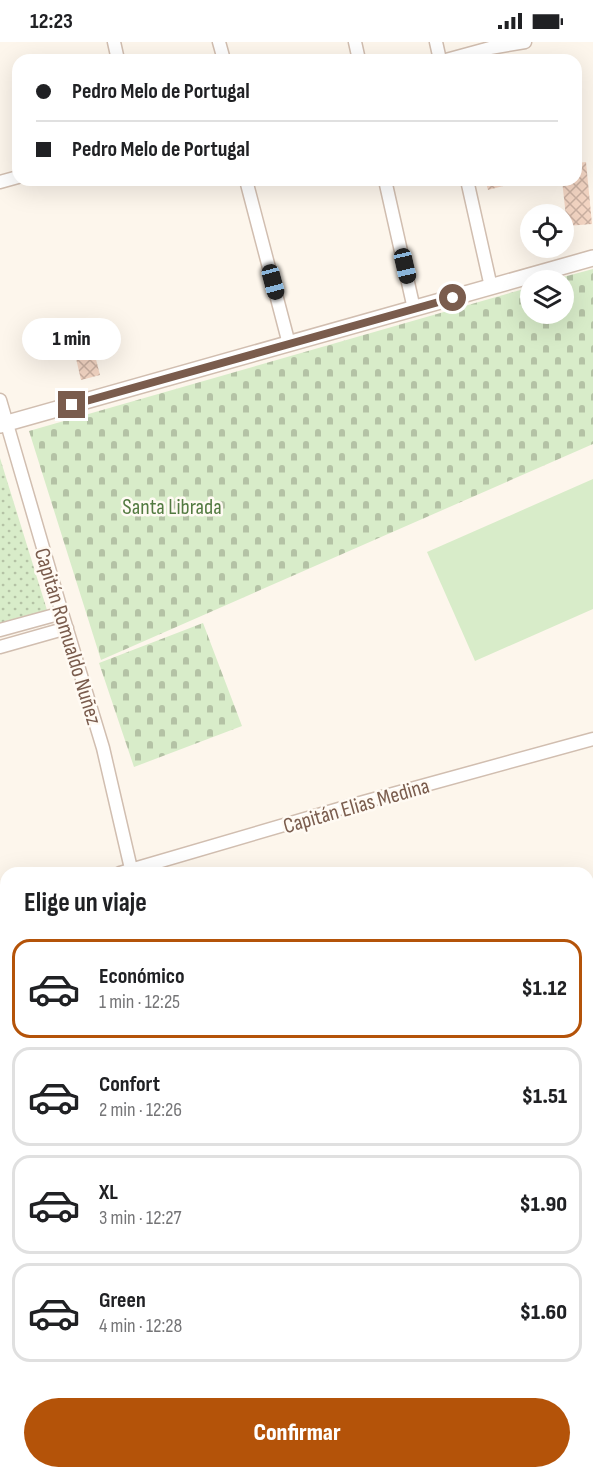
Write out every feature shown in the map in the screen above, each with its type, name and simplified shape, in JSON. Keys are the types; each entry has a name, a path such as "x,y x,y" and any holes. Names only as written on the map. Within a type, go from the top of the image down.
{"street":[{"path":"468,54 525,42"},
{"path":"248,186 289,344"},
{"path":"387,186 414,309"},
{"path":"468,186 491,287"},
{"path":"3,424 593,258"},
{"name":"Capitán Romualdo Nuñez","path":"0,400 3,424 105,757 127,867"},
{"path":"0,630 62,613"},
{"path":"0,647 67,628"},
{"name":"Capitán Elias Medina","path":"145,867 349,806 593,739"}],"green space":[{"name":"Santa Librada","path":"593,269 593,444 101,660 29,431 520,290 520,324 574,324 574,274"},
{"path":"0,458 47,610 0,623"},
{"path":"593,479 593,609 475,661 427,552"},
{"path":"203,623 242,726 134,767 99,663"}],"building":[{"path":"582,162 586,162 592,224 574,225 574,204 565,204 563,186 582,186"},
{"path":"487,186 503,186 488,190"},
{"path":"90,336 100,375 81,380 72,341"}],"route":[{"path":"72,405 453,298"}]}
